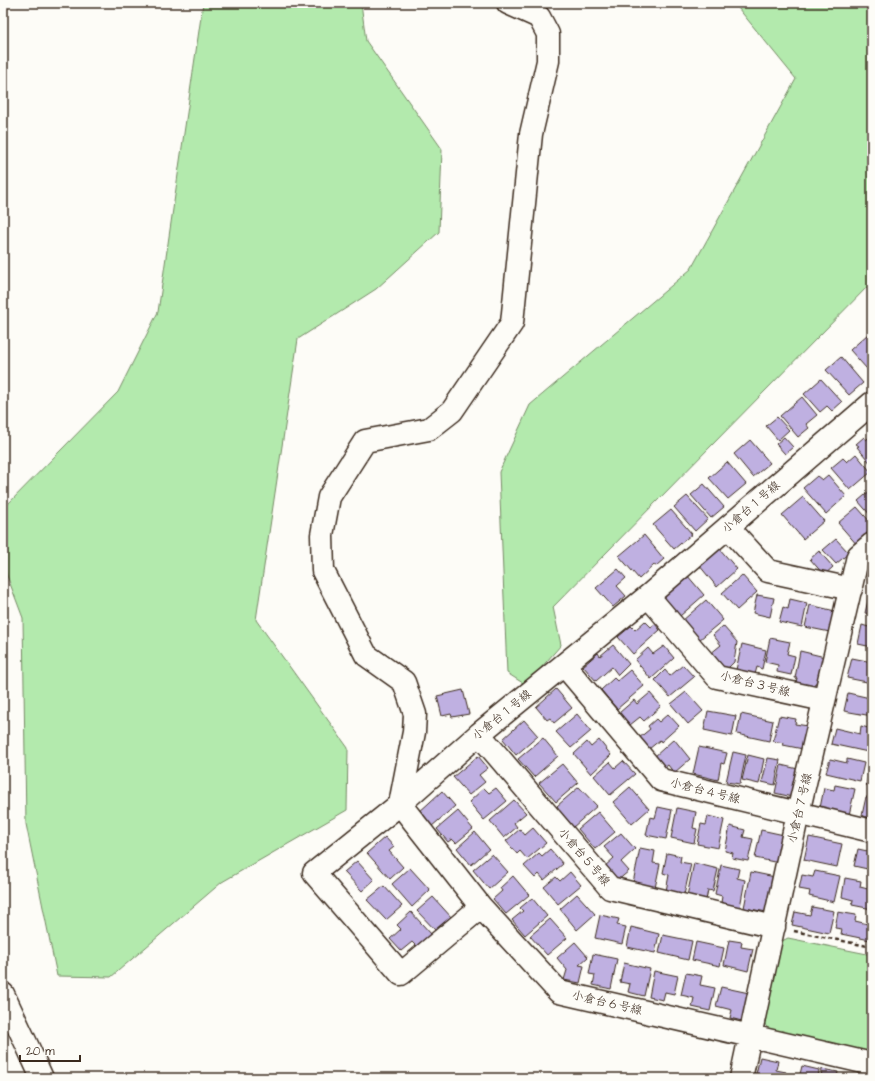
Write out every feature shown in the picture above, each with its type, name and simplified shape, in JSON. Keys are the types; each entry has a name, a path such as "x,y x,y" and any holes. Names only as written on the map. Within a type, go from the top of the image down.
{"street":[{"path":"400,804 414,732 415,714 404,682 366,655 323,571 322,536 329,497 365,440 429,429 452,411 512,323 531,134 548,61 548,34 539,17 508,3"},
{"name":"小倉台１号線","path":"481,908 401,974 314,873 400,804 479,734 648,596 872,403"},
{"path":"728,527 768,571 851,589"},
{"name":"小倉台７号線","path":"741,1078 798,813 858,556 872,544"},
{"name":"小倉台３号線","path":"648,596 717,677 824,700"},
{"name":"小倉台４号線","path":"564,665 661,780 872,831"},
{"name":"小倉台５号線","path":"479,734 610,888 774,927"},
{"name":"小倉台６号線","path":"400,804 481,908 559,992 872,1064"},
{"path":"3,994 42,1078"}],"path":[{"path":"774,927 872,947"}],"green space":[{"path":"203,3 361,3 366,41 442,149 439,232 376,289 298,339 256,620 348,748 347,810 222,882 111,977 57,976 26,824 23,618 3,565 3,509 118,392 158,312"},
{"path":"734,3 872,3 872,282 553,607 561,645 526,685 507,673 499,472 530,405 691,269 796,79"},
{"path":"788,938 872,955 872,1054 769,1031 762,1019 780,942"}],"building":[{"path":"868,334 872,338 872,364 867,369 850,350"},
{"path":"841,357 863,383 849,395 826,370"},
{"path":"821,379 842,402 832,411 827,406 820,412 804,394"},
{"path":"802,397 817,415 806,424 809,428 798,437 780,416"},
{"path":"777,417 789,430 778,440 766,426"},
{"path":"872,435 872,465 856,444 864,437 866,440"},
{"path":"784,437 793,447 785,454 776,444"},
{"path":"750,440 770,463 753,477 734,454"},
{"path":"856,454 871,472 850,490 831,468 843,458 847,462"},
{"path":"727,462 746,484 728,499 709,478"},
{"path":"828,475 846,496 826,514 803,488 817,476 822,480"},
{"path":"704,484 724,507 711,518 691,495"},
{"path":"872,489 872,517 858,501"},
{"path":"687,496 708,519 695,531 674,507"},
{"path":"803,497 824,521 803,539 782,515"},
{"path":"857,507 872,524 872,534 858,546 838,523"},
{"path":"671,510 692,534 674,549 653,525"},
{"path":"644,535 664,559 656,566 654,565 639,579 619,556"},
{"path":"836,539 849,553 836,564 823,550"},
{"path":"719,548 737,569 717,587 699,565"},
{"path":"819,551 833,567 824,575 810,559"},
{"path":"618,569 626,578 617,586 626,596 613,607 596,588"},
{"path":"687,575 704,595 680,616 662,597"},
{"path":"742,575 757,592 737,610 722,593"},
{"path":"757,595 774,598 770,617 753,613"},
{"path":"869,596 872,596 872,614 865,613"},
{"path":"790,599 807,603 802,627 779,622 783,607 788,609"},
{"path":"706,600 723,620 699,640 682,621"},
{"path":"810,605 835,611 830,632 805,627"},
{"path":"645,621 651,627 655,624 660,630 633,654 618,637 631,626 635,630"},
{"path":"862,625 872,628 872,647 858,644"},
{"path":"723,626 737,642 734,662 725,671 710,654 721,645 713,635"},
{"path":"770,638 790,642 787,654 795,656 791,675 777,672 778,665 765,662"},
{"path":"742,644 766,650 762,669 757,667 754,678 735,674"},
{"path":"613,645 629,664 618,675 612,667 596,681 583,666 598,653 600,656"},
{"path":"664,646 674,658 651,679 635,660 648,648 653,654"},
{"path":"800,651 825,657 819,683 815,683 813,691 795,687 797,678 795,678"},
{"path":"852,658 872,662 872,683 847,678"},
{"path":"683,665 694,677 670,697 655,680 665,670 670,676"},
{"path":"630,670 644,686 617,709 601,690 614,678 617,681"},
{"path":"556,689 572,708 554,723 550,718 547,720 536,707"},
{"path":"463,690 469,714 452,717 451,714 442,716 437,696"},
{"path":"686,692 703,711 688,724 671,704"},
{"path":"650,693 661,706 644,721 640,717 630,725 619,713 634,700 637,704"},
{"path":"848,693 870,698 872,694 872,716 844,711"},
{"path":"708,711 736,716 732,736 704,730"},
{"path":"577,714 591,731 571,748 556,732"},
{"path":"668,714 679,726 661,742 660,740 649,749 639,738 650,729 648,726 656,719 659,722"},
{"path":"741,714 773,721 769,741 737,734"},
{"path":"779,716 796,719 795,724 808,726 803,749 783,745 784,743 773,741"},
{"path":"524,720 538,736 516,755 503,739"},
{"path":"861,726 872,729 868,752 831,744 835,728 860,734"},
{"path":"543,738 558,756 534,777 518,759"},
{"path":"674,739 690,759 674,773 668,765 664,768 654,757"},
{"path":"599,740 611,755 591,774 574,754 587,742 591,747"},
{"path":"699,747 727,753 724,764 721,763 718,780 693,774"},
{"path":"733,752 746,755 740,784 726,782"},
{"path":"748,755 764,759 759,784 742,780"},
{"path":"478,756 488,768 479,775 485,782 469,795 453,777"},
{"path":"768,758 780,760 775,785 762,782"},
{"path":"830,759 847,763 847,759 864,763 860,781 826,773"},
{"path":"623,761 635,774 610,795 594,776 610,762 615,768"},
{"path":"562,764 578,783 556,802 539,783"},
{"path":"781,765 798,769 792,797 775,793"},
{"path":"870,765 872,766 872,786 866,785"},
{"path":"835,785 855,789 849,815 820,808 824,788 834,790"},
{"path":"579,787 597,806 572,828 558,812 560,810 557,806"},
{"path":"630,787 649,809 632,824 613,802"},
{"path":"484,788 489,793 496,788 507,801 484,820 469,802"},
{"path":"442,791 455,806 431,827 418,813"},
{"path":"866,797 872,798 872,823 865,822 866,817 862,815"},
{"path":"514,800 526,813 514,823 517,827 504,838 490,821"},
{"path":"658,807 672,810 666,839 646,835 650,817 655,818"},
{"path":"677,808 696,812 693,828 697,829 694,843 671,838"},
{"path":"458,811 473,829 456,843 452,839 448,842 437,829"},
{"path":"598,812 615,832 595,849 578,829"},
{"path":"708,816 724,820 718,848 697,844 701,824 706,825"},
{"path":"730,826 745,830 743,837 753,839 748,861 732,858 733,853 725,851"},
{"path":"533,828 546,843 527,859 520,851 517,854 506,841 520,829 525,835"},
{"path":"761,830 784,835 779,863 755,858"},
{"path":"475,832 489,849 471,865 457,848"},
{"path":"621,833 635,849 621,862 629,871 617,881 604,867 614,858 604,847"},
{"path":"385,837 394,847 389,851 403,867 390,879 367,853"},
{"path":"809,837 842,844 837,867 804,860"},
{"path":"640,848 655,851 653,863 660,864 655,888 633,883"},
{"path":"550,849 563,864 544,880 539,874 535,878 524,866 539,853 542,856"},
{"path":"858,849 872,852 872,870 854,866"},
{"path":"667,853 681,856 680,862 691,864 684,895 666,891 669,875 663,873"},
{"path":"492,854 508,872 489,889 473,870"},
{"path":"357,861 374,880 362,891 344,872"},
{"path":"694,863 718,869 713,891 708,890 706,900 687,896"},
{"path":"721,865 739,869 737,878 745,880 740,907 721,903 722,896 715,894"},
{"path":"410,868 430,890 412,907 392,884"},
{"path":"815,871 840,876 834,902 809,896 810,891 799,889 802,875 813,877"},
{"path":"570,872 581,885 558,904 544,887 556,877 560,881"},
{"path":"751,872 775,877 767,912 744,908"},
{"path":"513,876 529,895 506,914 493,899 502,891 500,888"},
{"path":"845,878 861,881 860,887 872,890 872,909 852,905 853,900 842,897"},
{"path":"384,886 402,906 386,920 367,900"},
{"path":"577,894 595,914 577,930 560,909"},
{"path":"433,897 452,918 437,932 417,911"},
{"path":"532,898 547,916 525,935 512,920 523,911 520,908"},
{"path":"812,907 834,911 829,933 792,925 795,912 810,915"},
{"path":"411,912 432,935 418,948 412,942 401,951 390,939 401,929 397,925"},
{"path":"838,912 856,915 855,921 872,925 870,940 841,934 842,929 835,928"},
{"path":"600,915 619,919 617,925 626,927 622,944 595,938"},
{"path":"550,919 567,938 547,955 530,936"},
{"path":"631,927 659,934 655,953 627,947"},
{"path":"663,935 692,941 688,960 659,953"},
{"path":"729,940 742,942 741,947 753,949 748,971 724,965"},
{"path":"575,942 588,957 579,965 584,966 580,983 564,980 567,970 557,958"},
{"path":"696,942 724,948 720,966 692,960"},
{"path":"593,954 617,959 611,989 593,985 595,975 589,974"},
{"path":"624,963 650,969 644,996 628,992 630,984 620,982"},
{"path":"654,971 678,976 674,994 665,992 663,1000 649,997"},
{"path":"686,973 702,976 700,985 715,988 710,1011 692,1007 694,998 681,995"},
{"path":"721,987 749,993 742,1021 730,1018 732,1010 716,1006"},
{"path":"760,1057 778,1061 776,1070 786,1072 785,1078 755,1078"},
{"path":"802,1066 819,1070 818,1078 799,1078"},
{"path":"822,1069 838,1072 837,1078 821,1078"},
{"path":"788,1075 799,1078 788,1078"}]}
